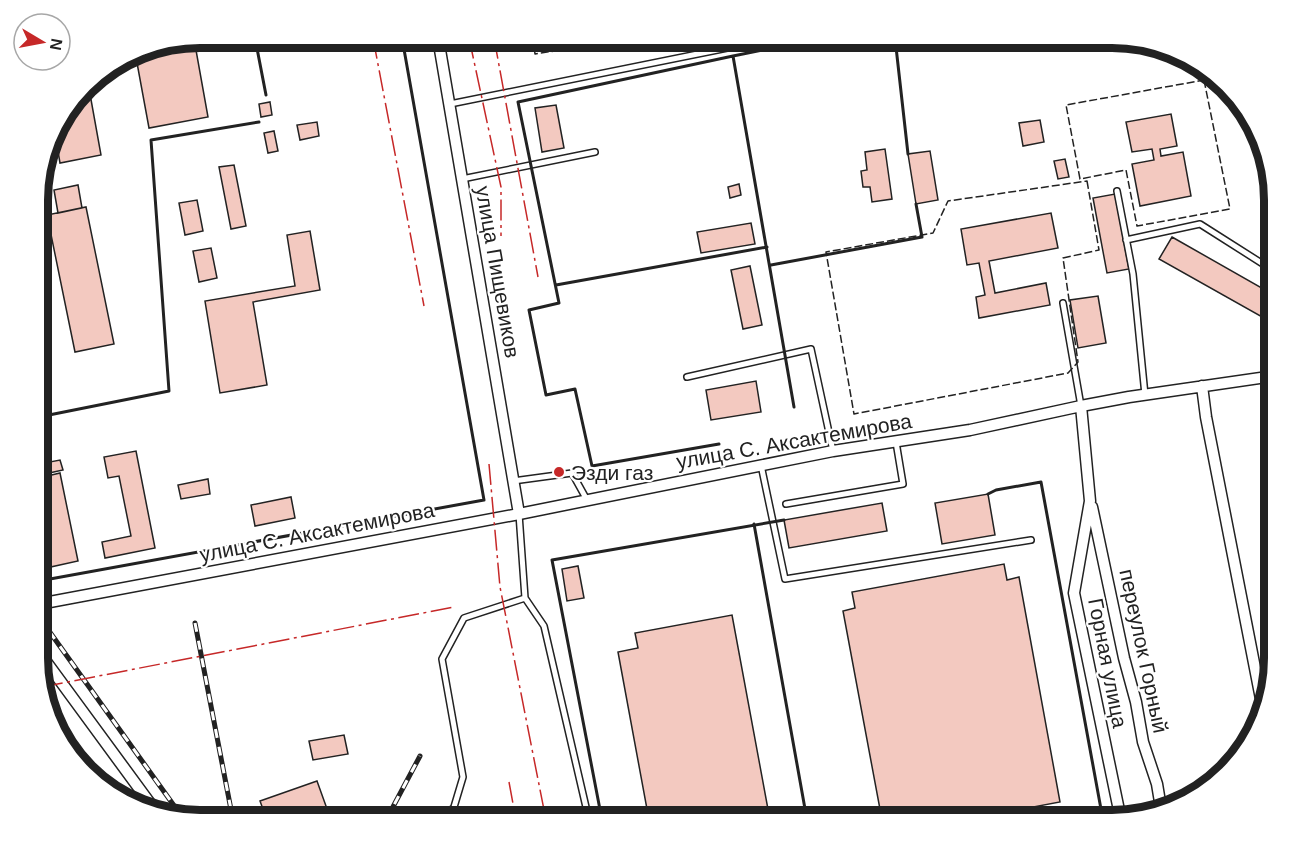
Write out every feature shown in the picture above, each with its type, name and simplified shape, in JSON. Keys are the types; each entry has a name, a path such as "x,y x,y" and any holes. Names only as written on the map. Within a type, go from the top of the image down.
{"street":[{"name":"улица Пищевиков","path":"440,48 519,514"},
{"name":"улица С. Аксактемирова","path":"48,602 519,514 833,451 970,430 1145,395 1264,377"},
{"path":"1202,386 1206,417 1260,692"},
{"name":"Горная улица","path":"1081,406 1090,501 1074,593 1118,810"},
{"name":"переулок Горный","path":"1090,501 1143,742 1157,784 1160,802"},
{"path":"48,665 148,800"}],"lane":[{"path":"450,104 727,48"},
{"path":"462,179 596,152"},
{"path":"1117,191 1133,274 1145,395"},
{"path":"1126,240 1200,224 1264,265"},
{"path":"1063,303 1081,406"},
{"path":"687,377 811,349 833,451"},
{"path":"786,504 903,484 896,442"},
{"path":"761,465 786,579 1031,540"},
{"path":"513,481 572,473 587,500"},
{"path":"519,514 525,598 544,626 587,810"},
{"path":"451,810 464,777 442,659 464,618 525,598"}],"building":[{"path":"196,48 208,117 149,128 137,62 161,53"},
{"path":"90,96 101,155 60,163 57,148 68,124"},
{"path":"270,102 272,115 261,117 259,104"},
{"path":"556,105 564,148 542,152 535,108"},
{"path":"1171,114 1177,146 1160,149 1161,156 1183,152 1191,196 1140,206 1132,164 1154,160 1152,149 1132,152 1126,122"},
{"path":"1040,120 1044,142 1023,146 1019,123"},
{"path":"317,122 319,136 300,140 297,125"},
{"path":"274,131 278,151 268,153 264,133"},
{"path":"885,149 892,199 872,202 870,187 863,187 861,171 867,170 865,152"},
{"path":"930,151 938,200 916,204 908,154"},
{"path":"1065,159 1069,177 1058,179 1054,161"},
{"path":"234,165 246,226 231,229 219,167"},
{"path":"739,184 741,195 730,198 728,187"},
{"path":"78,185 82,208 58,213 54,190"},
{"path":"1115,194 1129,269 1107,273 1093,198"},
{"path":"197,200 203,231 185,235 179,203"},
{"path":"86,207 114,344 75,352 48,215"},
{"path":"1051,213 1058,248 989,261 995,293 1046,283 1050,305 979,318 976,297 985,295 979,263 967,265 961,229"},
{"path":"751,223 755,244 701,253 697,232"},
{"path":"310,231 320,290 253,302 267,385 220,393 205,301 295,286 287,235"},
{"path":"1172,237 1264,289 1264,318 1159,259"},
{"path":"211,248 217,278 199,282 193,251"},
{"path":"750,266 762,325 743,329 731,270"},
{"path":"1098,296 1106,343 1078,348 1070,300"},
{"path":"756,381 761,412 711,420 706,390"},
{"path":"136,451 155,548 105,558 102,542 131,536 119,476 108,478 104,457"},
{"path":"60,460 63,470 48,473 48,462"},
{"path":"60,473 78,561 48,568 48,476"},
{"path":"208,479 210,494 181,499 178,485"},
{"path":"988,494 995,535 942,544 935,503"},
{"path":"291,497 295,518 255,526 251,505"},
{"path":"882,503 887,531 789,548 784,520"},
{"path":"1004,564 1007,580 1019,577 1060,802 1017,810 880,810 843,611 855,608 852,592"},
{"path":"578,566 584,598 567,601 562,569"},
{"path":"732,615 768,810 647,810 618,652 638,648 635,633"},
{"path":"344,735 348,754 313,760 309,741"},
{"path":"317,781 327,810 263,810 260,801"}],"railway":[{"path":"195,623 231,810"},
{"path":"48,630 176,808"},
{"path":"391,810 420,756"}],"fence":[{"path":"534,48 535,54 574,48"},
{"path":"1204,80 1230,209 1137,226 1126,170 1080,179 1066,105 1204,80"},
{"path":"1087,181 1099,250 1063,258 1078,362 1068,373 854,414 826,252 933,233 948,201 1087,181"}],"wall":[{"path":"257,48 266,95"},
{"path":"48,579 484,500 404,48"},
{"path":"733,56 772,48"},
{"path":"896,48 908,154"},
{"path":"719,444 592,466 575,389 546,395 529,310 559,303 518,102 733,56 794,407"},
{"path":"48,415 169,391 151,140 259,122"},
{"path":"771,265 922,237 916,204"},
{"path":"556,285 767,247"},
{"path":"988,494 996,490 1041,482 1101,810"},
{"path":"600,810 552,560 784,520"},
{"path":"754,524 805,810"}],"power":[{"path":"375,48 424,306"},
{"path":"471,48 501,187 501,236"},
{"path":"496,48 538,277"},
{"path":"489,464 500,587 544,810"},
{"path":"51,685 454,607"},
{"path":"509,782 514,810"}],"place":[{"name":"Эзди газ","path":"559,472"}]}
